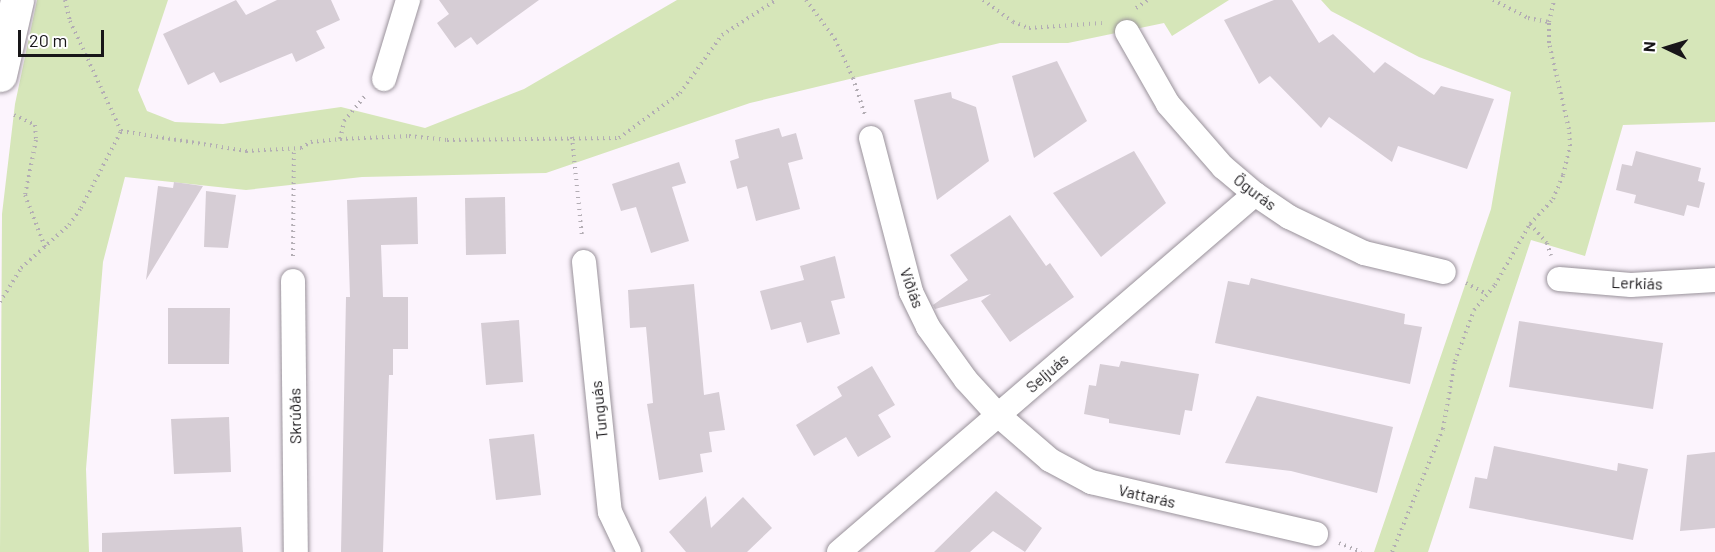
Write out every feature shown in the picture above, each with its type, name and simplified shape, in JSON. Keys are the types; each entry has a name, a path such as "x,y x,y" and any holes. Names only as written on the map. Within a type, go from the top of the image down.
{"street":[{"path":"0,75 17,0"},
{"path":"384,79 408,0"},
{"name":"Ögurás","path":"1121,22 1145,69 1181,121 1223,167 1255,194 1335,241 1404,264 1444,272"},
{"name":"Víðiás","path":"871,138 910,292 928,327 998,415"},
{"name":"Seljuás","path":"839,552 1255,194"},
{"name":"Tunguás","path":"584,262 610,512 629,552"},
{"name":"Lerkiás","path":"1558,279 1631,285 1715,280"},
{"name":"Skrúðás","path":"293,281 296,552"},
{"name":"Vattarás","path":"998,415 1050,460 1091,482 1316,534"}],"path":[{"path":"65,0 75,31 121,131"},
{"path":"121,131 214,148 294,148 340,139 619,138 635,129 686,86 696,66 722,35 776,0"},
{"path":"806,0 835,39 853,78 871,138"},
{"path":"983,0 1013,22 1029,28 1121,22 1148,0"},
{"path":"1493,0 1528,18 1549,22"},
{"path":"1392,552 1443,429 1455,361 1465,330 1530,224 1558,189 1570,146 1549,43 1549,22 1554,0"},
{"path":"340,139 344,121 355,105 384,79"},
{"path":"14,115 35,125 36,140 25,195 45,247"},
{"path":"0,302 21,268 45,247 81,208 121,131"},
{"path":"572,137 584,262"},
{"path":"293,281 294,148"},
{"path":"1530,224 1547,243 1558,279"}],"green space":[{"path":"37,0 168,0 138,90 147,111 175,122 223,124 341,107 425,128 524,89 677,0 1229,0 1172,36 1164,23 1068,43 1000,43 750,103 546,173 362,177 246,190 125,177 103,262 86,469 89,552 0,552 2,214 15,104"},
{"path":"1321,0 1715,0 1715,122 1623,125 1585,256 1531,240 1428,552 1374,552 1491,209 1511,92 1419,57 1331,11"}],"building":[{"path":"236,0 246,15 277,0 331,0 340,20 316,31 325,48 296,62 292,53 220,83 214,72 188,85 163,34"},
{"path":"439,0 539,0 477,45 471,37 455,48 437,23 449,14"},
{"path":"1274,0 1292,0 1319,43 1333,34 1374,73 1385,62 1434,95 1441,86 1494,99 1467,169 1398,146 1392,162 1329,117 1321,128 1270,76 1259,84 1224,20"},
{"path":"1057,61 1087,121 1034,158 1012,76"},
{"path":"951,92 952,98 976,107 989,161 937,200 914,100"},
{"path":"779,128 782,137 796,133 803,159 788,163 800,209 756,221 747,186 737,189 730,161 739,158 735,140"},
{"path":"1134,151 1166,203 1101,257 1053,193"},
{"path":"1636,151 1701,168 1698,181 1705,183 1699,208 1687,205 1684,216 1634,203 1636,195 1616,190 1622,164 1632,166"},
{"path":"679,162 686,183 672,187 689,241 651,253 636,207 621,211 612,184"},
{"path":"174,182 203,186 146,280 158,186 173,188"},
{"path":"206,191 236,195 228,248 204,247"},
{"path":"417,197 418,244 381,245 383,297 408,297 408,349 393,349 393,375 389,375 383,552 341,552 346,297 350,297 347,200"},
{"path":"505,197 506,254 466,255 465,198"},
{"path":"1010,215 1046,266 1050,263 1074,297 1010,342 981,301 991,294 935,309 933,305 968,280 950,255"},
{"path":"835,256 845,298 831,301 840,334 807,343 801,322 771,330 760,291 804,280 800,266"},
{"path":"1251,278 1405,314 1404,324 1422,327 1410,384 1215,343 1228,281 1249,285"},
{"path":"694,284 704,395 719,392 725,430 709,432 712,452 700,454 703,472 659,480 647,404 653,403 646,327 630,328 628,290"},
{"path":"168,308 230,308 229,364 168,364"},
{"path":"519,320 523,382 486,385 481,323"},
{"path":"1519,321 1663,343 1653,409 1509,387"},
{"path":"1121,361 1199,374 1192,411 1185,410 1180,435 1109,423 1109,419 1084,414 1089,385 1096,386 1100,364 1119,367"},
{"path":"872,366 895,405 878,415 891,437 858,457 846,437 814,456 796,425 842,396 837,387"},
{"path":"1257,396 1393,427 1377,493 1291,471 1225,463"},
{"path":"229,417 231,472 174,474 171,419"},
{"path":"534,434 541,495 496,500 489,439"},
{"path":"1494,446 1617,471 1618,463 1648,469 1633,540 1469,508 1475,477 1487,479"},
{"path":"1715,452 1715,528 1680,531 1687,455"},
{"path":"996,491 1042,528 1025,552 993,531 970,552 934,552"},
{"path":"706,496 711,528 743,497 772,528 747,552 686,552 669,532"},
{"path":"241,527 243,552 102,552 102,533"}]}
